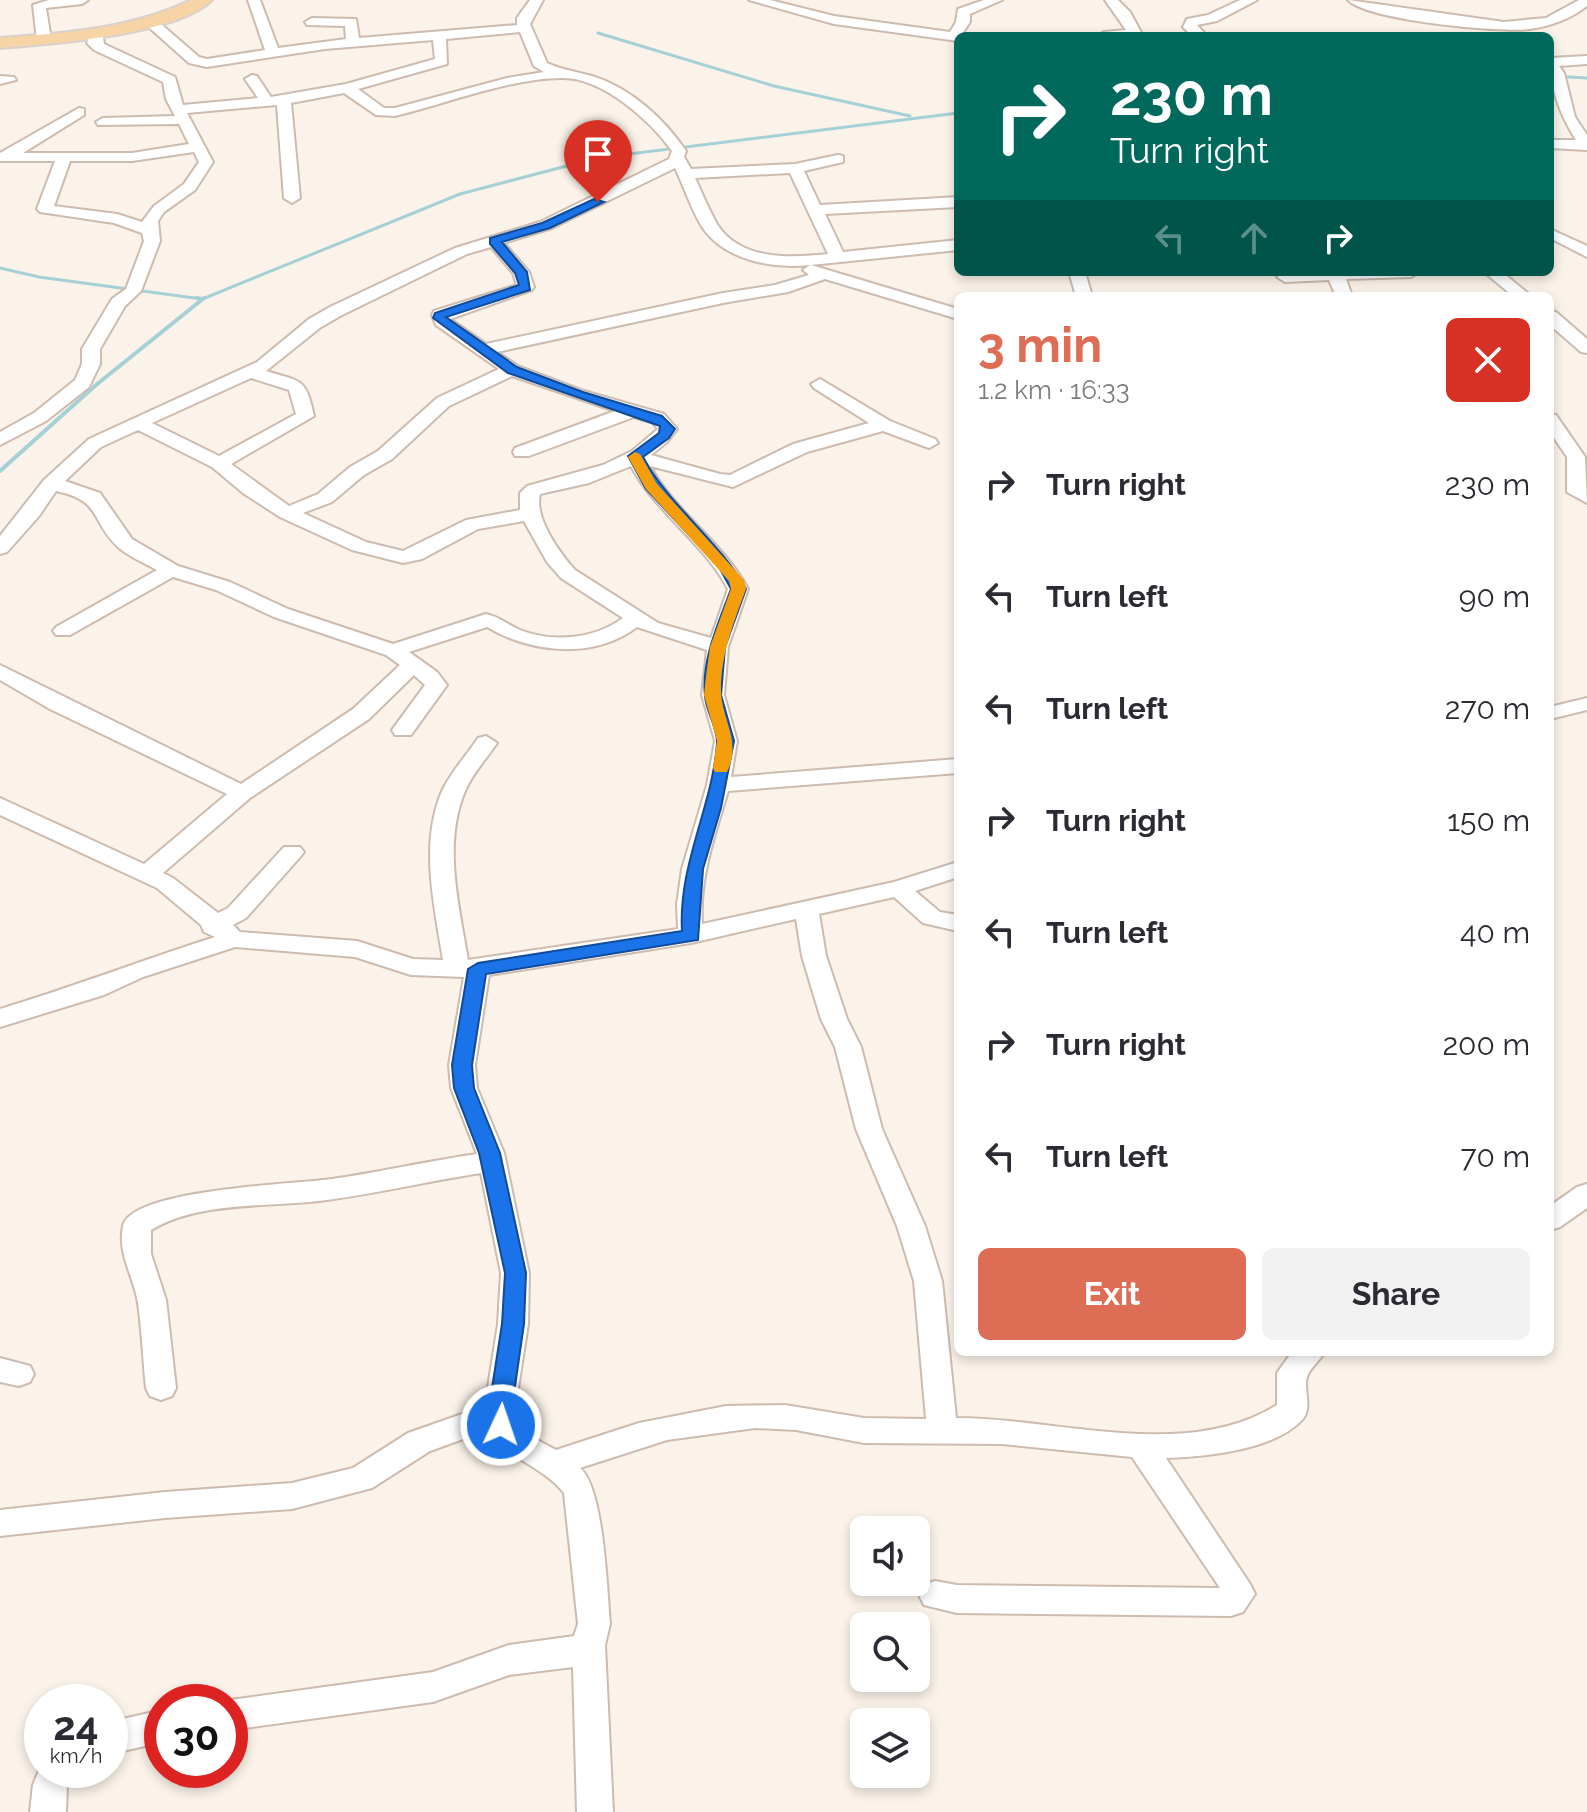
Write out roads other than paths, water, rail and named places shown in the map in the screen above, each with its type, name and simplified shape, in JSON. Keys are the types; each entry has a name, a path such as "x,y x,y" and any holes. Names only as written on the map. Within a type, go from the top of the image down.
{"main road":[{"path":"0,43 104,32 150,22 204,0"}],"street":[{"path":"44,40 39,5 82,0"},
{"path":"254,0 273,53"},
{"path":"537,0 524,18 524,28 541,66 599,84 653,120 680,157 712,229 719,237 745,253 825,273 954,313"},
{"path":"755,0 834,20 954,37"},
{"path":"958,32 963,12 996,0"},
{"path":"1111,0 1123,12 1134,32"},
{"path":"1196,32 1190,27 1192,22 1212,18 1251,0"},
{"path":"1354,0 1376,9 1478,18 1510,32"},
{"path":"1497,26 1558,18 1576,11 1587,0"},
{"path":"1422,15 1426,7 1423,1"},
{"path":"150,22 198,62 353,43 524,28"},
{"path":"312,22 351,22 353,43"},
{"path":"0,440 49,411 83,383 91,364 91,349 118,303 133,291 152,241 150,221 159,209 190,187 206,162 184,114 173,99 172,85 167,77 99,47 94,43 104,32"},
{"path":"103,122 184,114 347,88 440,63 439,35"},
{"path":"1587,60 1554,70 1558,110 1587,146"},
{"path":"347,88 381,112 395,112 507,82 566,73"},
{"path":"252,79 268,102"},
{"path":"284,100 292,198"},
{"path":"2,157 79,112"},
{"path":"1554,144 1587,146"},
{"path":"2,157 132,157 200,147"},
{"path":"0,548 32,512 51,484 95,443 250,372 288,348 323,317 449,257 546,225 585,208 680,157 795,168 838,159"},
{"path":"64,158 45,209 117,219 149,230"},
{"path":"795,168 837,256"},
{"path":"814,210 954,202"},
{"path":"1554,234 1587,231"},
{"path":"1554,236 1587,252"},
{"path":"494,241 521,272 526,287 440,315 439,318 512,370 578,395 658,418 668,429 635,456 581,479 532,490 529,493 530,514 557,562 568,574 663,631 718,647"},
{"path":"787,263 954,245"},
{"path":"480,350 723,299 775,292 804,285 825,273"},
{"path":"1285,277 1312,276"},
{"path":"1497,276 1518,292"},
{"path":"1554,319 1587,348"},
{"path":"287,513 325,498 357,471 385,455 443,402 512,370"},
{"path":"219,463 305,416 300,391 295,386 250,372"},
{"path":"820,384 884,425 929,443"},
{"path":"522,452 591,424 634,411"},
{"path":"139,424 219,463 250,489 287,513 359,546 403,557 415,555 473,524 530,514"},
{"path":"635,456 719,480 733,481 747,477 790,452 884,425"},
{"path":"1554,425 1576,457 1576,492 1587,497"},
{"path":"635,456 651,486 736,580 738,589 718,647 713,695 726,741 718,785 694,869 689,904 691,935"},
{"path":"51,484 76,489 93,497 125,543 171,570 223,586 281,613 393,651 430,676 436,685 403,730"},
{"path":"63,631 171,570"},
{"path":"393,651 486,620 511,633 584,644 627,627 638,617"},
{"path":"147,874 242,793 361,714 412,665"},
{"path":"0,671 58,704 242,793"},
{"path":"1554,710 1587,704"},
{"path":"486,743 454,791 446,818 443,858 467,969 462,1065 468,1103 492,1162 515,1273 513,1324 499,1414 507,1435 554,1464 575,1482 580,1493 594,1624 588,1645 592,1678 591,1773 595,1812"},
{"path":"718,785 954,766"},
{"path":"0,805 69,841 165,883 224,932"},
{"path":"224,932 237,913 292,852"},
{"path":"0,1018 95,989 224,932 347,948 411,967 467,969 691,935 899,888 954,870"},
{"path":"899,888 927,917 946,924 954,923"},
{"path":"806,909 814,956 834,1019 848,1047 869,1129 911,1226 928,1281 942,1430"},
{"path":"161,1388 152,1300 137,1254 137,1225 147,1218 218,1199 326,1191 492,1162"},
{"path":"1554,1217 1587,1194"},
{"path":"554,1464 662,1428 724,1418 784,1417 871,1431 1001,1432 1141,1446 1237,1439 1282,1420 1292,1411 1292,1373 1307,1356"},
{"path":"0,1523 165,1505 292,1496 361,1479 419,1442 499,1414"},
{"path":"935,1595 957,1599 1231,1602 1239,1594 1230,1576 1141,1446"},
{"path":"248,1713 433,1687 509,1660 571,1653 588,1645"},
{"path":"48,1812 50,1788"}],"waterway":[{"path":"598,33 774,86 910,116"},
{"path":"1554,76 1587,78"},
{"path":"203,299 460,194 597,158 954,113"},
{"path":"0,268 39,277 202,299 197,298"},
{"path":"0,471 96,385 203,299"}]}
